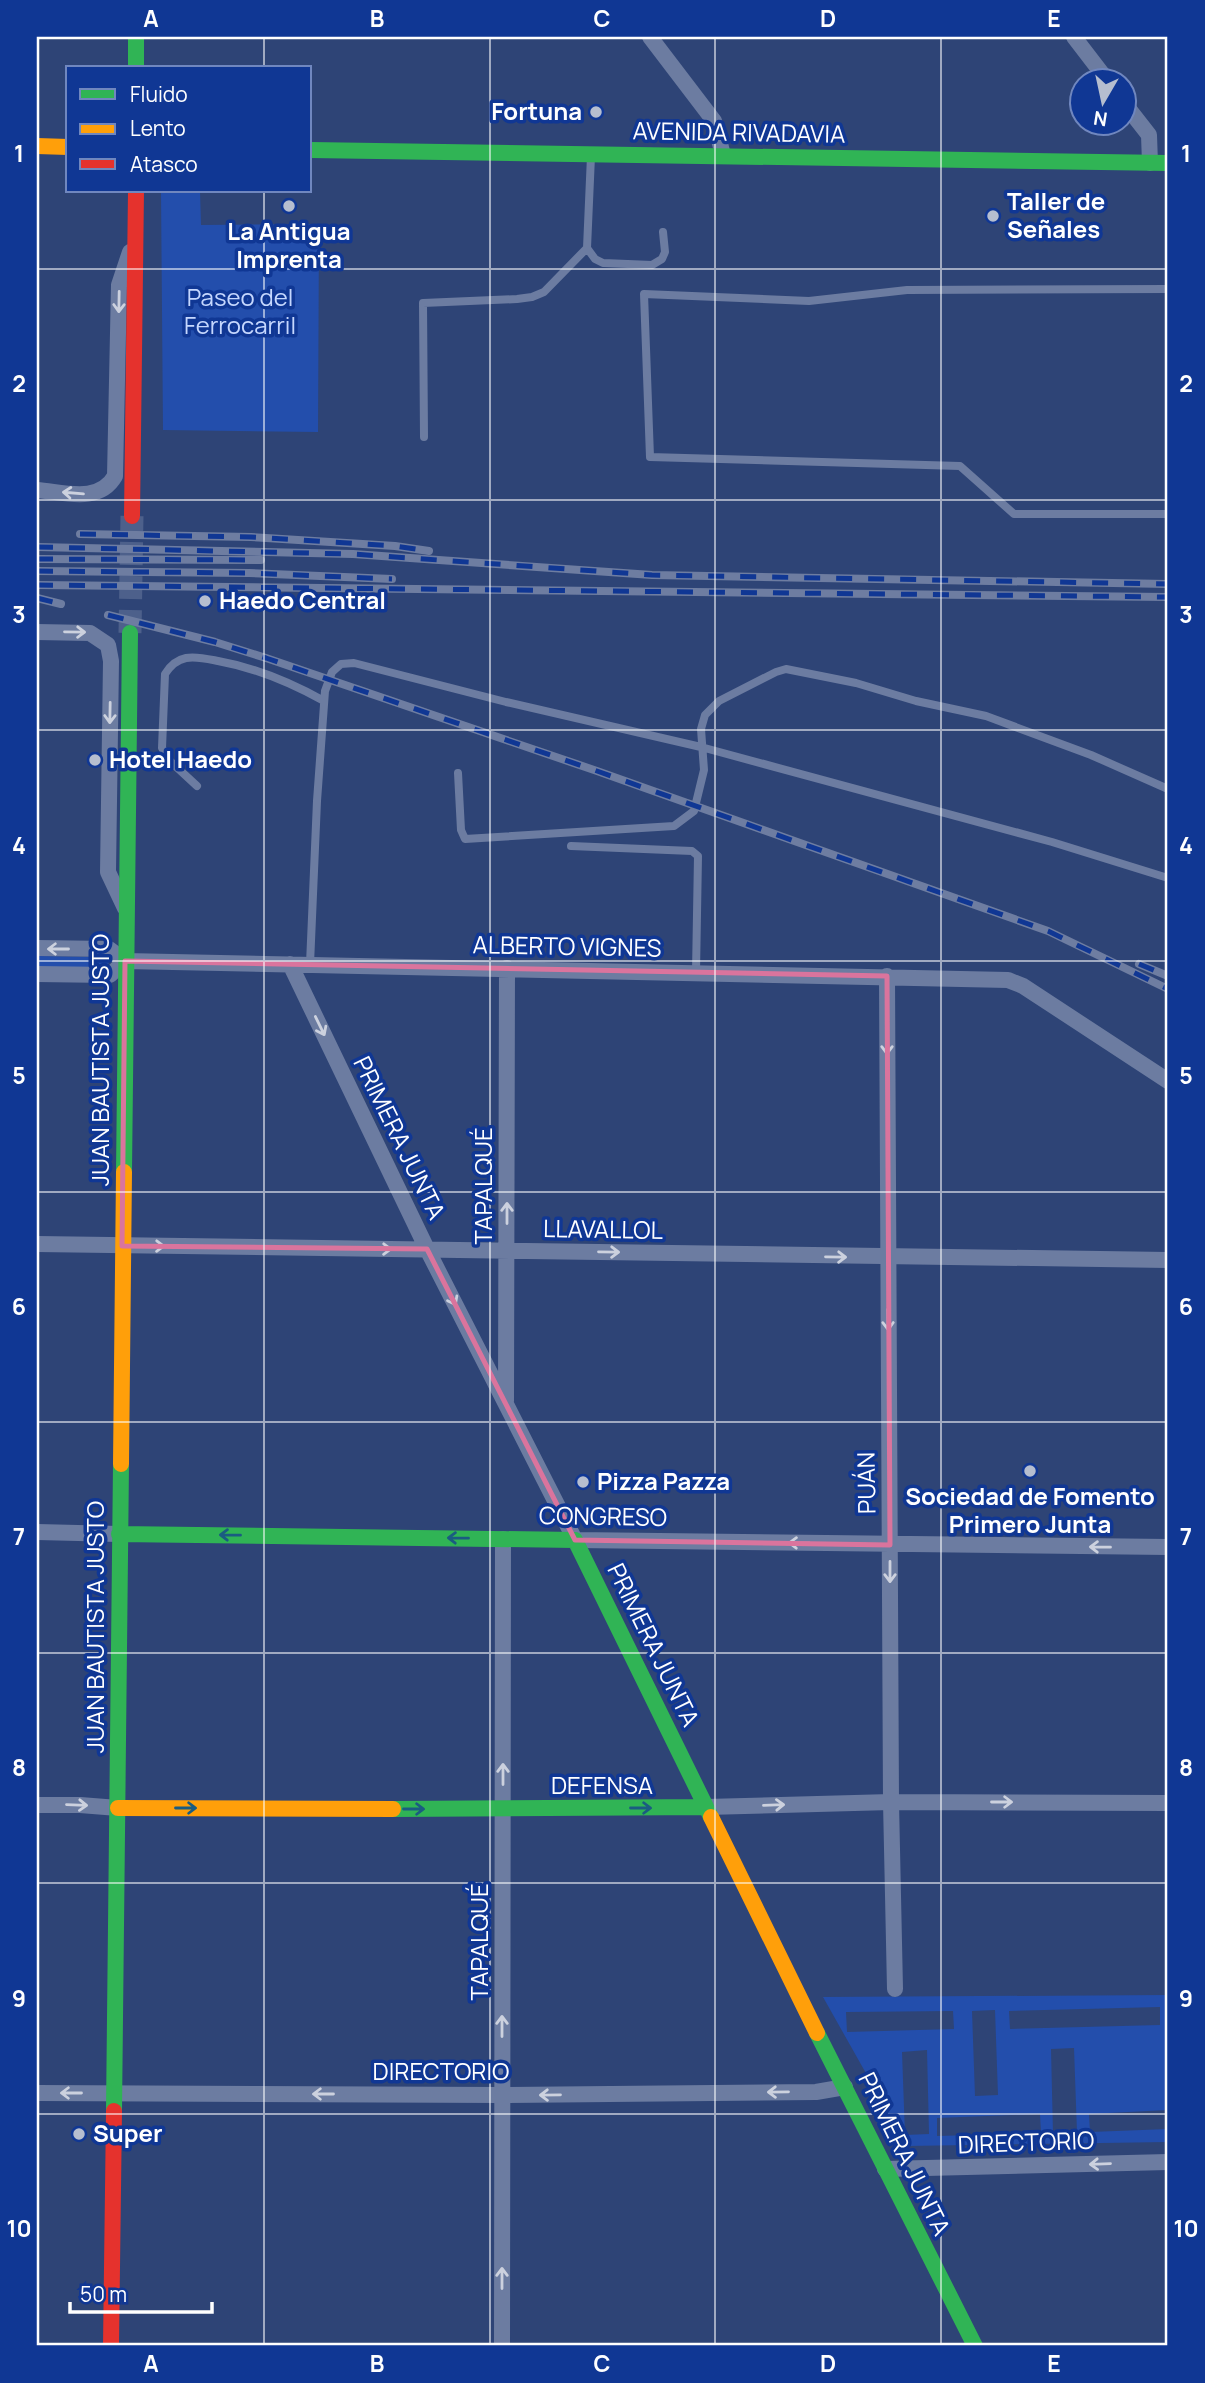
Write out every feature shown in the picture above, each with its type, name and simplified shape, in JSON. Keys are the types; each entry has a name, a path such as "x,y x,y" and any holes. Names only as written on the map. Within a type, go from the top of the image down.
{"street":[{"path":"136,37 136,66"},
{"path":"650,37 714,121 723,155"},
{"path":"1074,37 1096,66"},
{"path":"1138,120 1149,135 1150,163"},
{"path":"37,146 66,147"},
{"name":"AVENIDA RIVADAVIA","path":"312,150 1168,163"},
{"path":"132,516 136,192"},
{"path":"37,490 86,494 98,492 108,487 115,476 119,285 135,236"},
{"name":"JUAN BAUTISTA JUSTO","path":"37,632 90,633 108,645 111,661 108,872 125,908"},
{"name":"JUAN BAUTISTA JUSTO","path":"110,2346 130,633"},
{"name":"ALBERTO VIGNES","path":"37,948 109,949 125,961 1009,980 1023,986 1168,1081"},
{"name":"ALBERTO VIGNES","path":"37,975 110,975 125,961"},
{"name":"PRIMERA JUNTA","path":"290,964 427,1249 575,1540 975,2346"},
{"name":"TAPALQUÉ","path":"506,1404 507,968"},
{"name":"PUÁN","path":"887,976 891,1802 895,1989"},
{"name":"LLAVALLOL","path":"37,1244 1168,1261"},
{"name":"CONGRESO","path":"37,1532 1168,1548"},
{"name":"TAPALQUÉ","path":"502,2346 503,1539"},
{"name":"DEFENSA","path":"37,1805 118,1808 503,1809 891,1802 1168,1803"},
{"name":"DIRECTORIO","path":"37,2093 501,2095 816,2092 845,2087"},
{"name":"DIRECTORIO","path":"885,2169 1168,2162"}],"lane":[{"path":"591,153 587,248 595,259 603,264 652,265 662,259 665,252 663,232"},
{"path":"424,437 423,303 532,297 544,292 587,248"},
{"path":"1168,289 907,290 809,301 644,294 650,457 960,466 1014,514 1168,514"},
{"path":"197,786 170,761 162,748 164,674 176,661 187,657 202,658 246,666 296,685 324,701"},
{"path":"310,964 325,691 332,672 341,664 354,663 701,747 1052,842 1168,878"},
{"path":"458,772 461,830 465,839 674,826 694,811 704,770 701,729 705,716 719,701 786,669 856,683 916,701 986,716 1091,755 1168,789"},
{"path":"571,846 692,850 698,856 696,972"}],"highlighted area":[{"path":"125,961 887,976 890,1545 575,1540 427,1249 122,1246"}],"green space":[{"name":"Paseo del Ferrocarril","path":"161,192 200,192 201,225 319,224 318,432 163,430"},
{"path":"37,956 103,957 109,963 103,969 37,968"},
{"path":"1168,1995 1168,2110 1089,2114 1090,2132 1168,2129 1168,2142 907,2146 823,1997","holes":["1160,2007 1160,2025 1010,2029 1009,2011","995,2010 998,2095 975,2096 972,2011","953,2011 954,2029 847,2032 846,2012","1074,2048 1077,2133 1053,2134 1051,2049","927,2050 929,2134 905,2135 902,2052","1040,2114 1041,2133 937,2136 937,2118"]}],"tunnel":[{"path":"130,633 132,516"}],"railway":[{"path":"80,534 251,537 395,546 429,551"},
{"path":"37,547 353,554 652,575 1168,584"},
{"path":"37,559 261,560"},
{"path":"37,571 249,573 392,579"},
{"path":"37,585 1168,597"},
{"path":"37,598 61,604"},
{"path":"108,615 266,658 597,771 1048,931 1168,989"},
{"path":"1139,964 1168,976"}],"traffic: fast":[{"path":"136,37 136,66"},
{"path":"312,150 1168,163"},
{"path":"124,1172 130,633"},
{"path":"114,2111 121,1464"},
{"path":"119,1534 575,1540 711,1817"},
{"path":"393,1809 706,1807"},
{"path":"817,2033 975,2346"}],"traffic: slow":[{"path":"37,146 66,147"},
{"path":"121,1464 124,1172"},
{"path":"118,1808 393,1809"},
{"path":"711,1817 817,2033"}],"traffic: jam":[{"path":"132,516 136,192"},
{"path":"111,2346 114,2111"}],"place":[{"name":"Fortuna","path":"596,112"},
{"name":"La Antigua Imprenta","path":"289,206"},
{"name":"Taller de Señales","path":"993,216"},
{"name":"Haedo Central","path":"205,601"},
{"name":"Hotel Haedo","path":"95,760"},
{"name":"Sociedad de Fomento Primero Junta","path":"1030,1471"},
{"name":"Pizza Pazza","path":"583,1482"},
{"name":"Super","path":"79,2134"}]}
